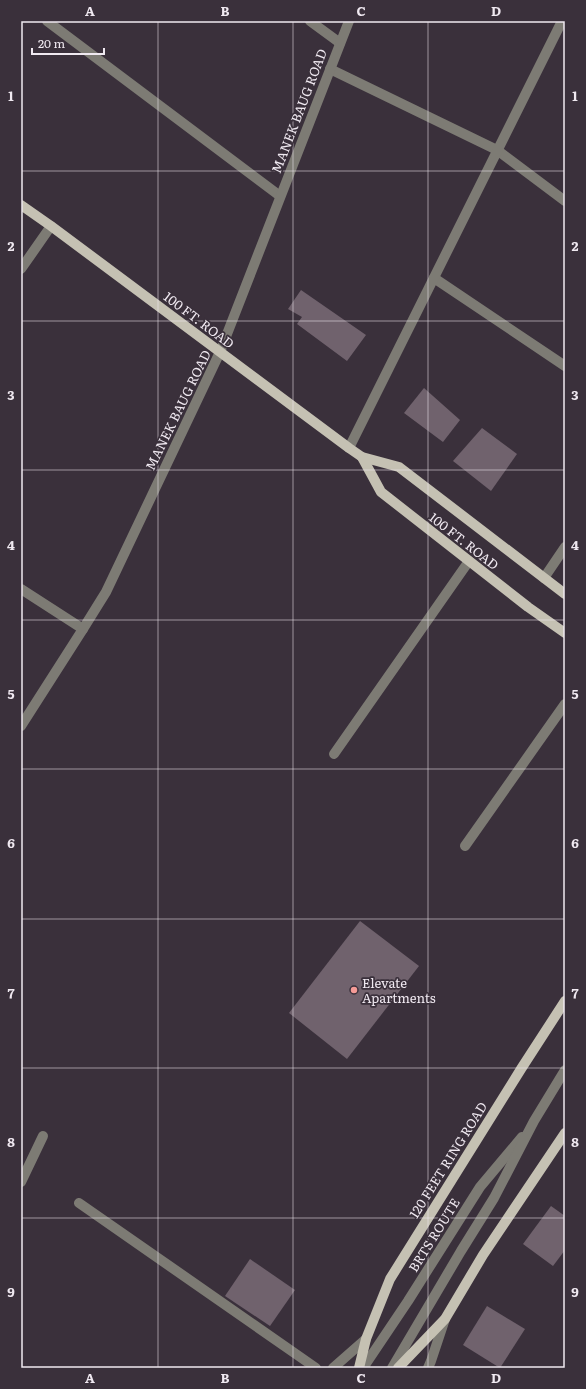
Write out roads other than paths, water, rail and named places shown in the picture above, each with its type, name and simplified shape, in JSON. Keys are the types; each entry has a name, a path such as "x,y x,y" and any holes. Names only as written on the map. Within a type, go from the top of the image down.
{"main road":[{"name":"100 FT. ROAD","path":"21,205 349,448 362,457 399,467 565,594"},
{"name":"100 FT. ROAD","path":"362,457 381,492 528,607 565,633"},
{"name":"120 FEET RING ROAD","path":"359,1368 366,1339 390,1279 521,1069 565,1002"},
{"path":"398,1368 445,1319 483,1255 565,1133"}],"street":[{"path":"47,21 280,196"},
{"path":"310,21 340,43"},
{"name":"MANEK BAUG ROAD","path":"21,726 106,592 220,352 348,21"},
{"path":"349,448 562,21"},
{"path":"330,69 497,150 565,201"},
{"path":"21,269 51,226"},
{"path":"434,278 565,366"},
{"path":"544,578 565,548"},
{"path":"334,754 469,561"},
{"path":"21,589 83,629"},
{"path":"465,846 565,704"},
{"name":"BRTS ROUTE","path":"392,1368 456,1258 494,1198 534,1121 565,1070"},
{"name":"BRTS ROUTE","path":"363,1368 408,1301 480,1187 534,1121"},
{"path":"21,1182 43,1136"},
{"path":"79,1203 316,1368"},
{"path":"428,1368 445,1319"},
{"path":"333,1368 366,1339"}],"place":[{"name":"Elevate Apartments","path":"354,990"}]}
